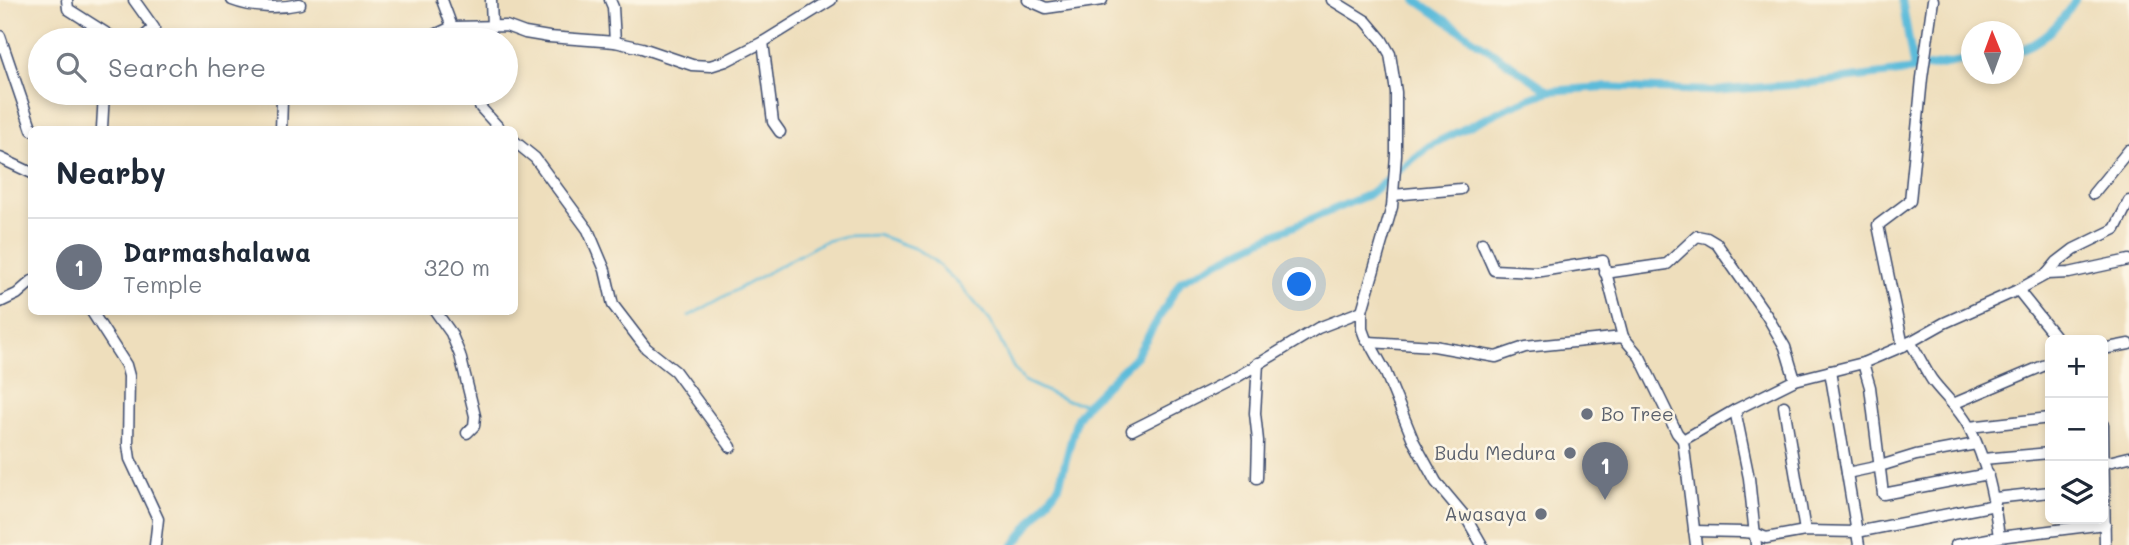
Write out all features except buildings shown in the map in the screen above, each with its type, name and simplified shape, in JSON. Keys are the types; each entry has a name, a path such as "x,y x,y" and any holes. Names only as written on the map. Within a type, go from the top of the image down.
{"street":[{"path":"67,0 68,9 96,28"},
{"path":"134,0 154,28"},
{"path":"232,0 244,5 285,8 300,4"},
{"path":"442,0 452,27 511,28"},
{"path":"491,0 492,26"},
{"path":"610,0 613,7 615,42"},
{"path":"518,30 549,37 615,42 692,65 710,66 763,42 831,0"},
{"path":"1028,0 1046,8 1102,0"},
{"path":"1332,0 1350,5 1382,40 1390,54 1396,92 1396,155 1392,207 1362,311 1362,329 1385,371 1414,442 1436,482 1467,519 1482,545"},
{"path":"1933,0 1910,201 1878,225 1907,344 1969,427 1988,474 1995,501 1999,537"},
{"path":"0,36 31,126"},
{"path":"763,42 773,122 780,132"},
{"path":"102,126 103,105"},
{"path":"281,126 282,105"},
{"path":"480,105 497,126"},
{"path":"518,144 535,158 589,230 605,270 613,305 646,348 675,371 731,447"},
{"path":"2093,194 2129,150"},
{"path":"0,158 28,171"},
{"path":"1392,195 1461,189"},
{"path":"1683,440 1794,380 1863,363 2048,274 2057,262 2074,249 2115,229 2129,201"},
{"path":"1605,274 1667,264 1697,236 1707,238 1717,244 1767,316 1785,347 1794,380"},
{"path":"1482,243 1494,270 1535,272 1603,261 1623,337 1640,357 1676,433 1683,440 1696,545"},
{"path":"2048,274 2069,273 2129,260"},
{"path":"0,302 28,284"},
{"path":"2018,290 2054,335"},
{"path":"1132,430 1237,377 1318,328 1362,311"},
{"path":"94,315 126,365 129,376 130,459 158,519 155,545"},
{"path":"438,315 451,333 460,355 475,416 474,426 467,433"},
{"path":"1369,342 1434,346 1496,357 1525,347 1623,337"},
{"path":"2108,348 2129,344"},
{"path":"1257,478 1258,441 1255,413 1258,363"},
{"path":"1863,363 1870,387 1883,494 1988,474"},
{"path":"1953,404 2045,365"},
{"path":"1830,370 1859,545"},
{"path":"1784,405 1805,531"},
{"path":"1735,410 1749,478 1756,539"},
{"path":"1969,427 2045,419"},
{"path":"1847,473 1916,455 1976,444"},
{"path":"1983,459 2045,453"},
{"path":"2108,462 2129,457"},
{"path":"1694,531 1756,539 1805,531 1857,532 1995,501 2045,493"},
{"path":"1956,545 2105,524 2105,545"}],"waterway":[{"path":"1416,0 1549,91"},
{"path":"1902,0 1914,70"},
{"path":"2024,48 2049,32 2075,0"},
{"path":"1014,545 1059,486 1077,418 1087,404 1136,356 1181,281 1263,239 1368,195 1429,146 1510,106 1549,91 1603,87 1711,91 1804,84 1961,61"},
{"path":"689,316 823,242 845,236 878,235 916,249 933,260 961,286 991,322 1013,367 1024,381 1065,400 1087,404"}],"place":[{"name":"Bo Tree","path":"1587,414"},
{"name":"Budu Medura","path":"1570,453"},
{"name":"Darmashalawa","path":"1605,500"},
{"name":"Awasaya","path":"1541,514"}]}
